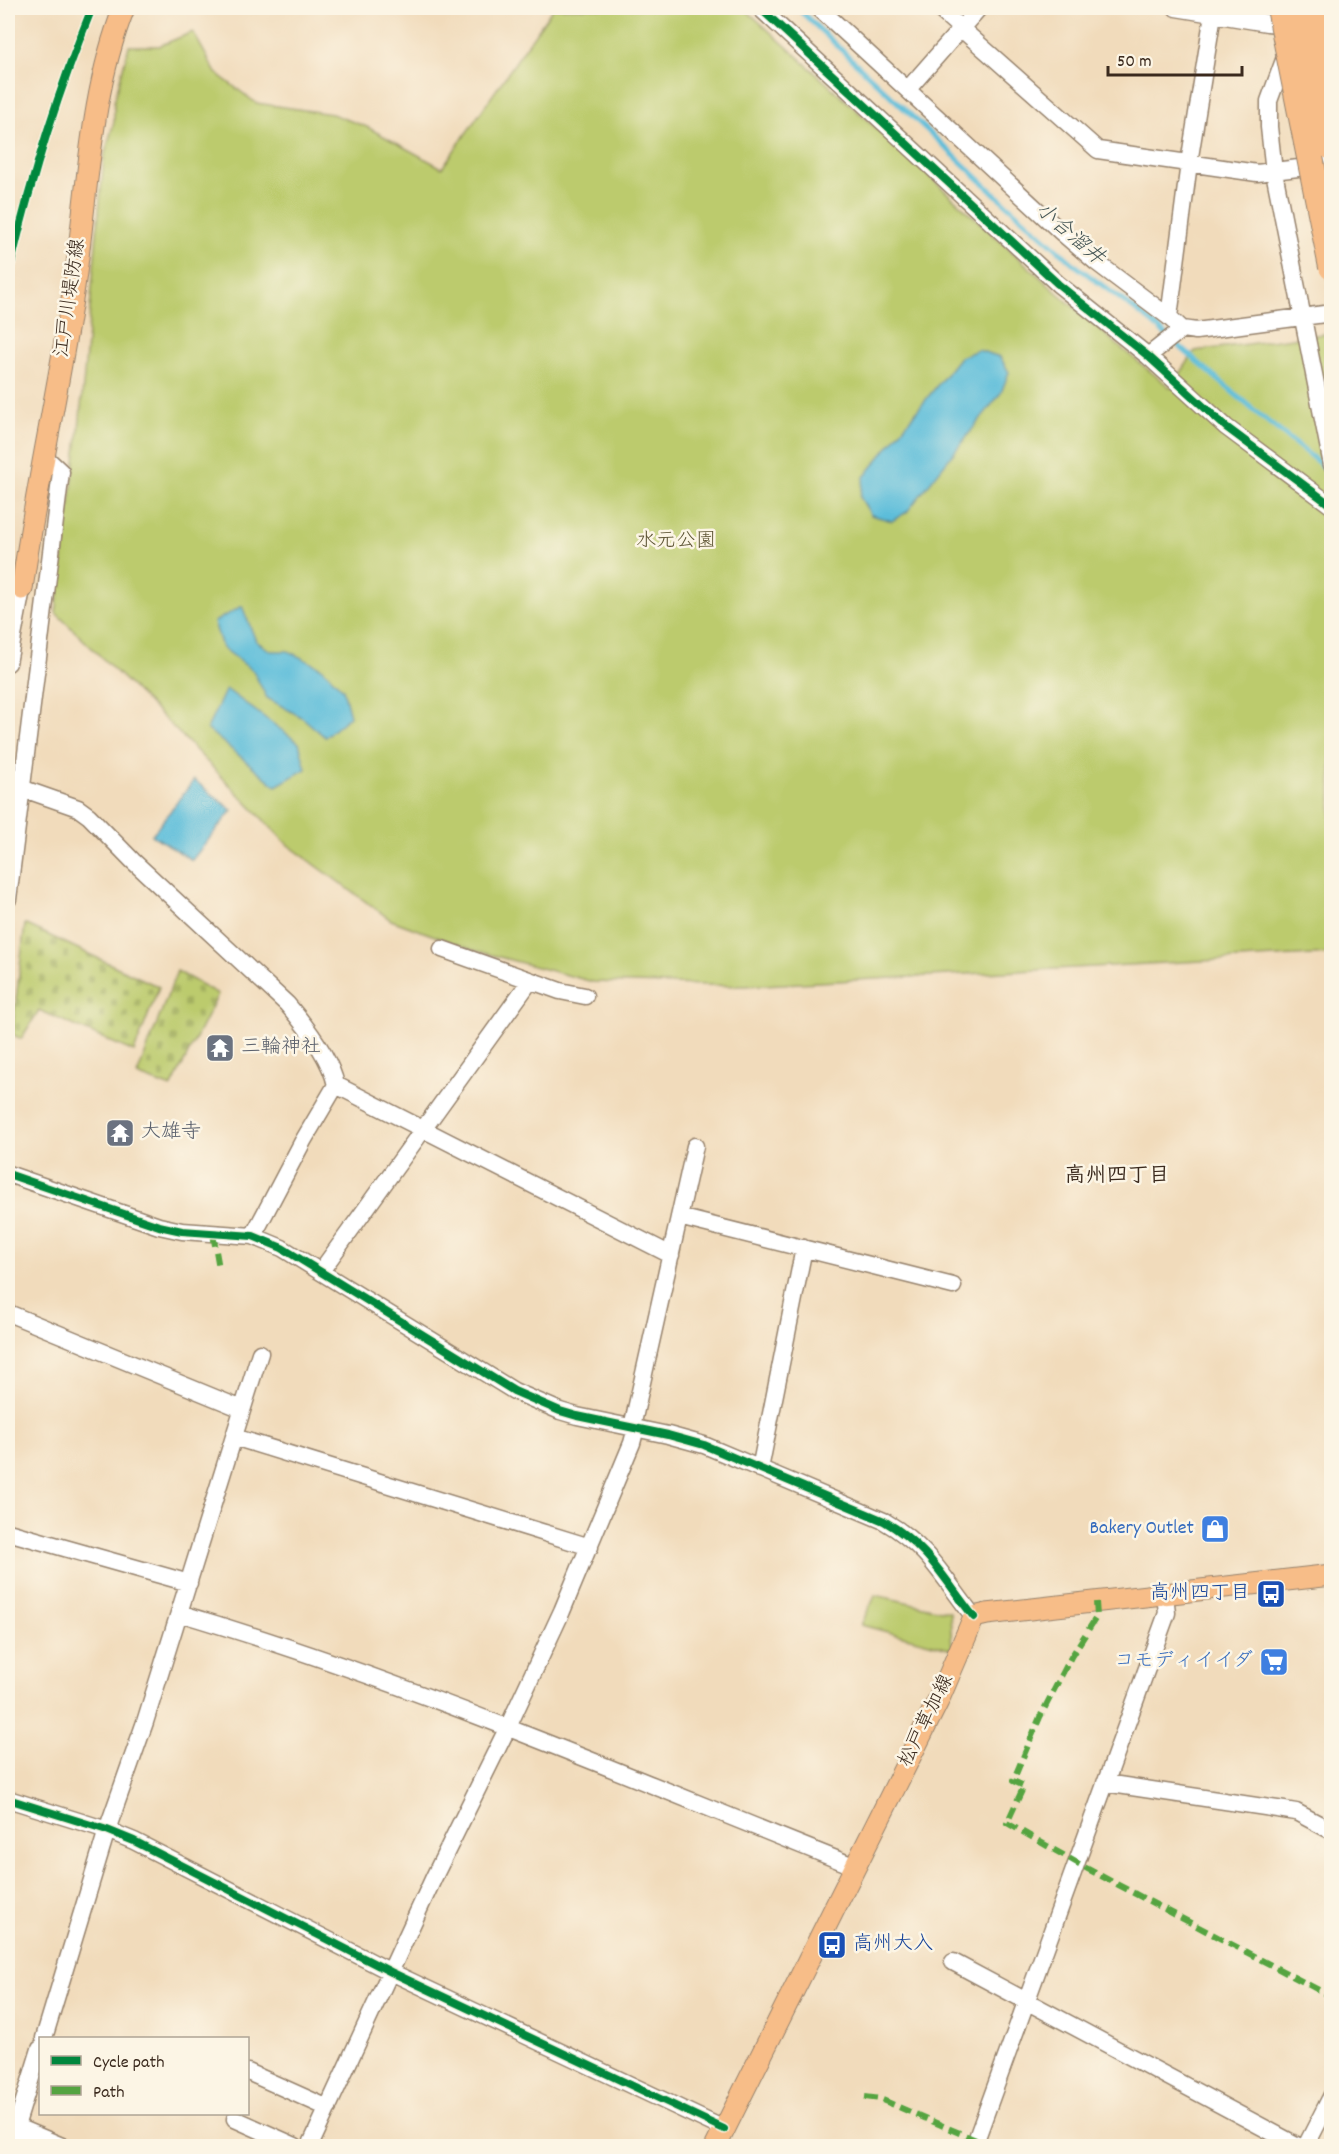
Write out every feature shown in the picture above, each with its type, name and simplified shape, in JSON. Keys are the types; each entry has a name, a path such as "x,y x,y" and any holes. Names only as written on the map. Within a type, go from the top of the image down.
{"highway":[{"path":"1280,8 1332,267"},
{"path":"1326,8 1332,41"},
{"path":"1304,14 1332,147"}],"main road":[{"name":"江戸川堤防線","path":"22,589 75,278 89,157 99,97 116,29 124,8"},
{"path":"974,1617 1332,1575"},
{"name":"松戸草加線","path":"720,2138 938,1701 974,1617"}],"street":[{"path":"760,8 1058,284 1148,356 1227,427 1332,506"},
{"path":"819,8 1074,244 1182,329 1196,331 1332,314"},
{"path":"938,8 1098,150 1257,173 1332,165"},
{"path":"908,88 979,8"},
{"path":"1176,8 1217,12 1266,23 1304,14 1332,20"},
{"path":"1169,317 1189,163 1217,12"},
{"path":"1304,14 1276,78 1269,101 1269,127 1274,171 1331,462"},
{"path":"1148,356 1182,329"},
{"path":"8,899 61,472 44,456"},
{"path":"8,663 22,589"},
{"path":"21,788 78,808 89,816 163,889 287,1004 303,1023 333,1073 336,1085 303,1141 253,1236"},
{"path":"442,949 560,991 585,996"},
{"path":"321,1271 530,981"},
{"path":"336,1085 671,1255"},
{"path":"310,2146 434,1877 508,1727 590,1547 632,1443 694,1146"},
{"path":"8,1174 159,1226 182,1231 253,1236 282,1248 321,1271 513,1391 560,1411 704,1445 884,1521 919,1545 974,1617"},
{"path":"679,1217 953,1286"},
{"path":"760,1469 804,1248"},
{"path":"8,1313 242,1409"},
{"path":"44,2037 107,1830 189,1583 260,1353"},
{"path":"234,1437 590,1547"},
{"path":"8,1532 189,1583"},
{"path":"974,2146 1167,1613 1165,1594"},
{"path":"179,1614 376,1677 508,1727 856,1868"},
{"path":"1105,1783 1296,1812 1332,1831"},
{"path":"8,1799 107,1830 134,1841 720,2138"},
{"path":"953,1962 1298,2146"},
{"path":"10,2146 12,2127 39,2052"},
{"path":"249,2072 328,2108"},
{"path":"1306,2146 1332,2095"},
{"path":"235,2119 295,2146"},
{"path":"12,2127 62,2146"}],"green space":[{"name":"水元公園","path":"553,8 744,8 1053,289 1171,388 1195,351 1331,333 1331,954 744,986 593,982 473,950 391,920 288,845 180,734 56,613 79,429 104,157 114,122 114,102 129,46 159,46 193,32 216,73 256,103 332,114 367,127 442,168"},
{"path":"25,924 159,987 134,1052 39,1010 21,1039 12,1034"},
{"path":"177,971 218,994 171,1088 137,1075"},
{"path":"875,1595 950,1612 952,1649 861,1625"}],"water":[{"path":"978,350 1000,357 1009,372 1001,393 907,512 892,521 871,515 860,497 864,477 960,357"},
{"path":"242,606 256,641 271,651 288,651 322,668 343,689 350,716 325,737 303,718 267,698 253,671 222,647 214,622"},
{"path":"226,689 299,743 306,769 276,786 207,729"},
{"path":"194,780 232,810 192,860 152,835"}],"waterway":[{"name":"小合溜井","path":"797,8 996,195 1075,265 1150,321 1257,413 1328,470"}],"marked path":[{"path":"213,1234 219,1268"},
{"path":"1096,1602 1097,1616 1071,1657 1040,1717 1013,1781 1024,1786 1007,1823 1086,1868 1332,1997"},
{"path":"865,2097 880,2099 976,2140"}],"cycle path":[{"path":"8,276 45,140 92,8"},
{"path":"760,8 1058,284 1148,356 1226,427 1332,506"},
{"path":"8,1174 159,1226 182,1231 253,1236 282,1248 514,1391 577,1416 704,1445 884,1521 913,1541 944,1576 974,1617"},
{"path":"8,1799 107,1830 134,1841 391,1972 724,2129"}],"place":[{"name":"三輪神社","path":"220,1048"},
{"name":"大雄寺","path":"120,1133"},
{"name":"Bakery Outlet","path":"1215,1529"},
{"name":"高州四丁目","path":"1271,1594"},
{"name":"コモディイイダ","path":"1274,1662"},
{"name":"高州大入","path":"832,1945"}],"district":[{"name":"高州四丁目","path":"1117,1177"}]}
